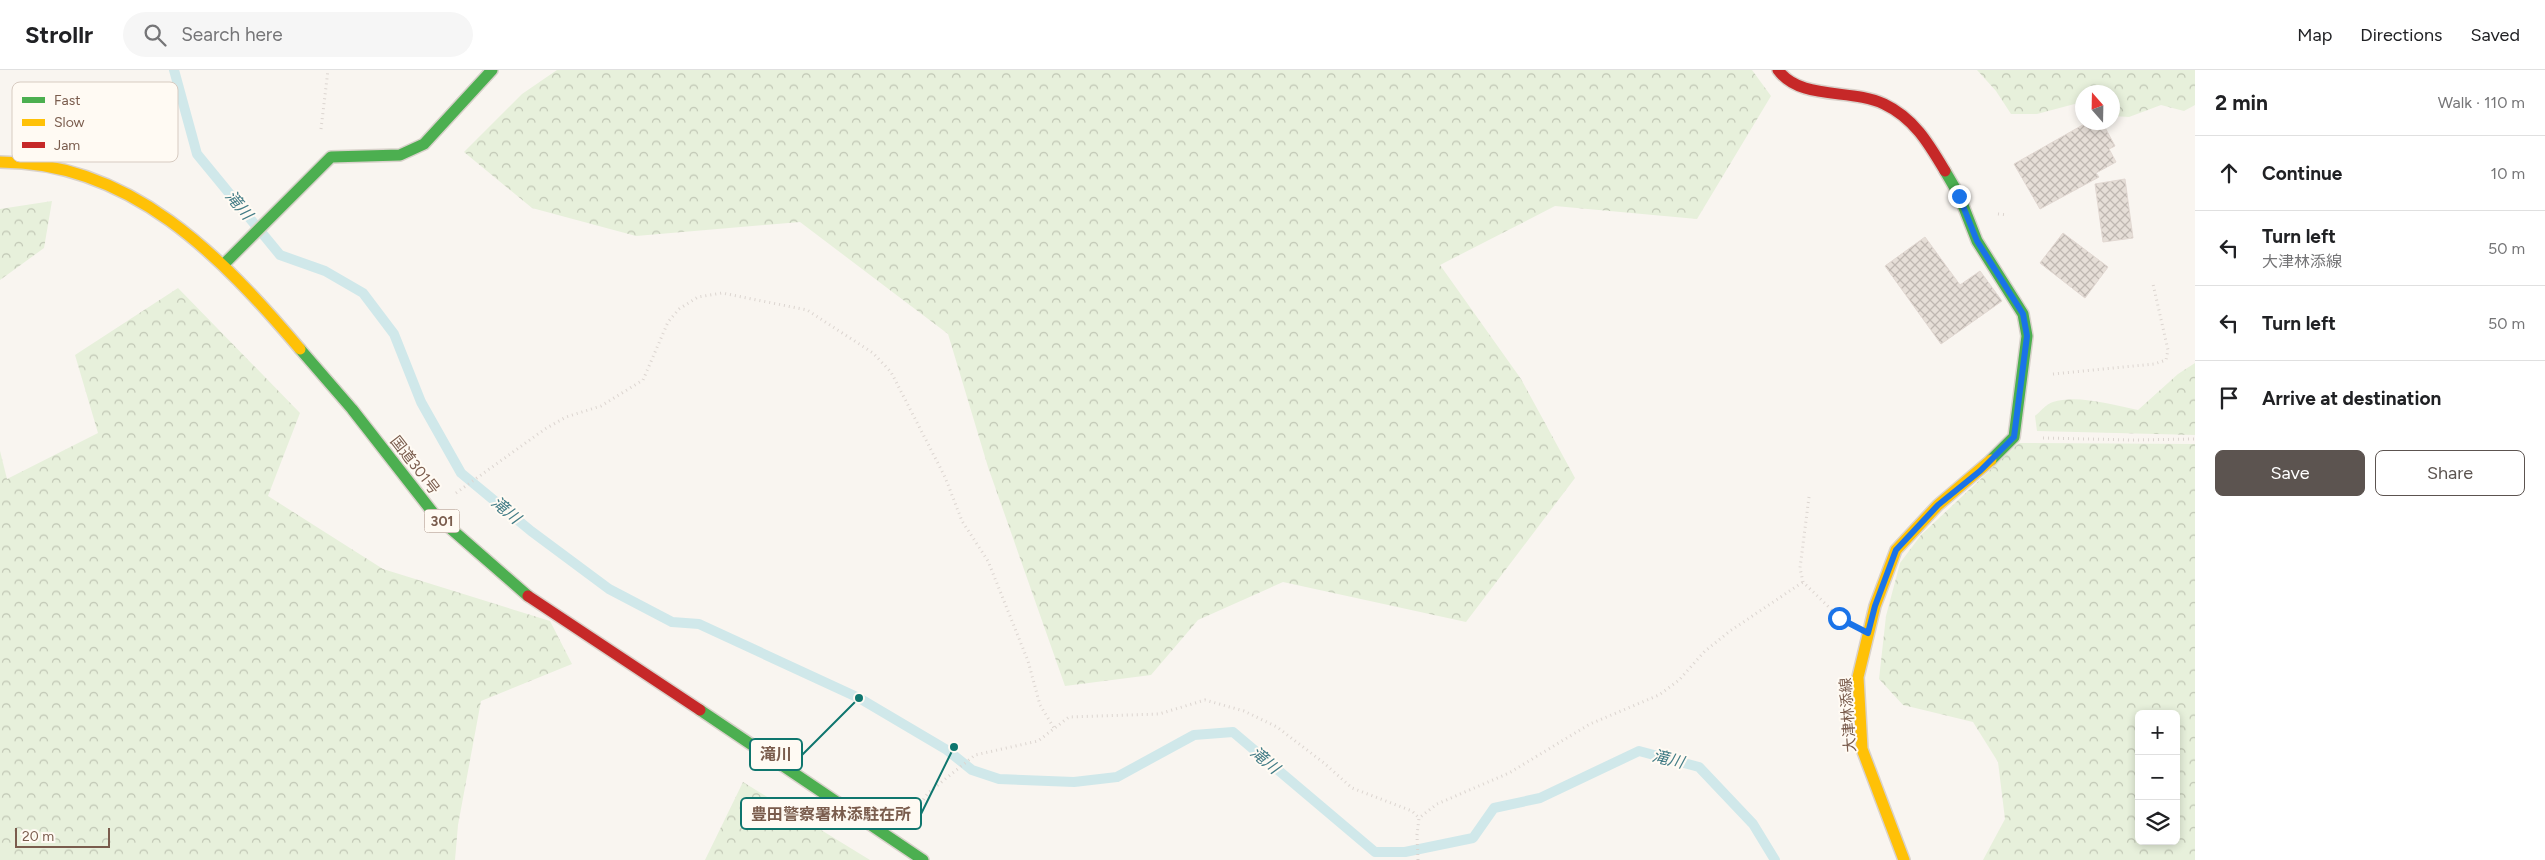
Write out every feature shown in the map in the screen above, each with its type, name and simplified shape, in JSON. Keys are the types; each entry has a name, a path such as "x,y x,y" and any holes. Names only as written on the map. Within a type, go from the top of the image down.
{"main road":[{"path":"224,264 331,157 400,155 424,144 492,70"},
{"path":"1778,70 1786,81 1803,88 1863,96 1885,104 1908,118 1923,134 1959,196 1977,241 2023,314 2027,336 2014,437"},
{"name":"国道301号","path":"0,162 22,162 87,176 125,192 169,220 224,264 352,409 434,514 527,595 922,860"},
{"name":"大津林添線","path":"1904,860 1862,749 1858,677 1875,606 1896,550 1938,505 1980,471 2014,437"}],"path":[{"path":"322,167 318,152 328,70"},
{"path":"2022,379 2033,380 2060,372 2154,364 2166,360 2168,350 2153,284"},
{"path":"434,514 464,486 545,429 566,417 601,406 643,380 668,322 679,309 698,297 722,293 807,310 874,353 891,372 945,477 962,521 988,561 1028,661 1040,705 1054,728"},
{"path":"2014,437 2132,440 2195,439"},
{"path":"1809,497 1800,568 1803,582 1839,618 1868,633"},
{"path":"1418,860 1416,835 1420,818 1437,804 1509,773 1590,724 1659,695 1679,680 1705,651 1730,630 1803,582"},
{"path":"901,846 913,813 928,793 975,755 1038,741 1069,717 1159,714 1205,700 1244,711 1277,726 1352,788 1412,811 1420,818"}],"green space":[{"path":"557,70 1752,70 1771,96 1697,219 1555,206 1440,265 1521,379 1575,478 1466,622 1283,582 1198,620 1151,675 1065,686 988,467 948,334 800,222 636,236 532,208 464,152 522,94"},
{"path":"1977,70 2195,70 2195,105 2184,111 2161,105 2129,117 2120,116 2120,85 2075,85 2075,104 2037,114 2011,114 1996,91"},
{"path":"52,201 44,248 0,280 0,209"},
{"path":"178,288 300,413 268,496 383,569 550,621 572,664 481,701 458,825 455,860 0,860 0,451 7,479 98,433 75,355"},
{"path":"2195,363 2195,435 2037,431 2035,416 2048,404 2062,400 2095,401 2138,410 2178,374"},
{"path":"2019,443 2195,444 2195,860 1983,860 2005,819 1998,762 1973,722 1903,705 1879,679 1886,616 1900,563 1921,535"},
{"path":"743,782 870,860 705,860"}],"building":[{"path":"2075,129 2106,130 2115,146 2109,149 2116,162 2096,173 2099,177 2040,209 2014,164"},
{"path":"2125,179 2133,238 2103,242 2095,184"},
{"path":"2063,233 2108,267 2085,298 2040,263"},
{"path":"1925,237 1960,285 1980,271 2002,301 1941,344 1885,266"}],"waterway":[{"name":"滝川","path":"174,70 177,82"},
{"name":"滝川","path":"178,85 197,154 280,255 325,271 363,293 394,334 421,402 461,473 531,531 609,589 672,622 699,624 859,698 947,750 972,770 999,779 1074,782 1117,777 1194,735 1233,732 1375,852 1405,852 1473,838 1494,808 1540,798 1639,751 1699,767 1753,824 1775,860"}],"traffic: fast":[{"path":"224,264 331,157 400,155 424,144 492,70"},
{"path":"1945,171 1959,195 1977,241 2023,314 2027,336 2014,437 1991,460"},
{"path":"300,349 352,409 434,514 528,596"},
{"path":"700,710 923,860"}],"traffic: slow":[{"path":"0,162 47,166 91,178 132,197 170,221 205,249 270,314 300,349"},
{"path":"1904,860 1862,749 1858,677 1875,606 1896,550 1938,505 1991,460"}],"traffic: jam":[{"path":"1778,70 1788,80 1800,86 1827,93 1871,99 1895,110 1920,133 1945,171"},
{"path":"528,596 700,710"}],"place":[{"name":"滝川","path":"859,698"},
{"name":"豊田警察署林添駐在所","path":"954,747"}],"route":[{"path":"1839,618 1868,633 1875,606 1896,550 1938,505 1980,471 2014,437 2027,336 2023,314 1977,241 1959,196"}]}
